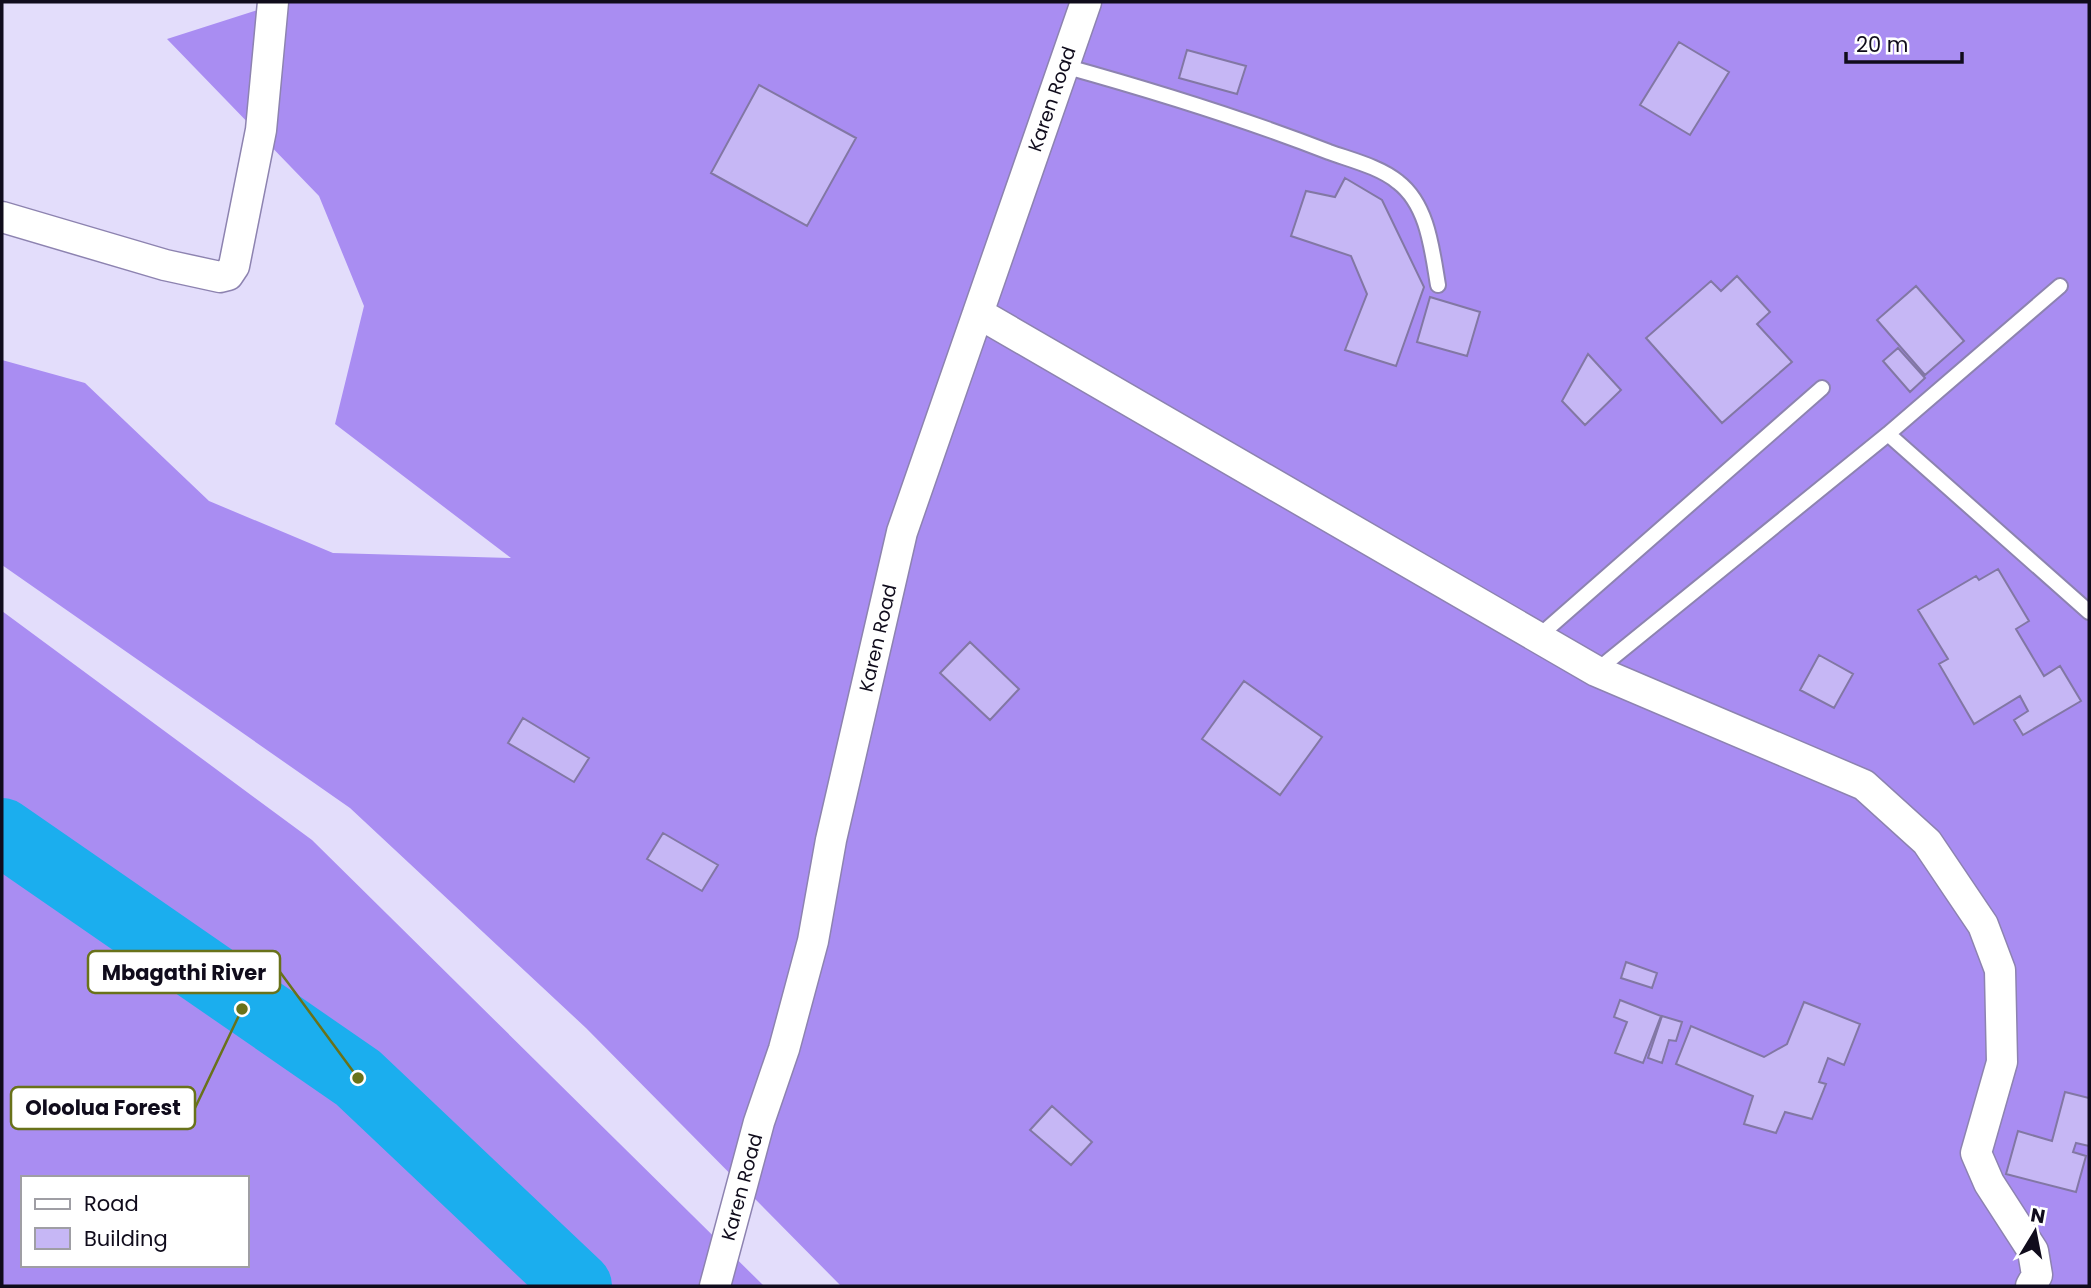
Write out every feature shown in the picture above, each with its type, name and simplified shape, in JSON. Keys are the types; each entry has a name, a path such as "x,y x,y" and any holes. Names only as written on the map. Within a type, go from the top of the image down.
{"street":[{"path":"2,217 165,265 220,277 228,275 234,265 261,130 273,2"},
{"name":"Karen Road","path":"715,1286 759,1122 784,1049 813,941 831,840 902,532 1086,2"},
{"path":"978,313 1596,671 1864,785 1927,842 1983,925 2000,970 2002,1062 1976,1153 1989,1183 2033,1251 2037,1275 2031,1286"}],"lane":[{"path":"1064,66 1280,133 1398,181 1413,198 1428,232 1438,285"},
{"path":"1596,671 1888,434 2060,286"},
{"path":"1538,637 1822,388"},
{"path":"1888,434 2089,612"}],"shaded area":[{"path":"283,2 2089,2 2089,1286 841,1286 586,1028 350,808 2,565 2,360 85,383 209,501 333,553 511,558 335,424 364,306 319,196 167,39"},
{"path":"2,611 312,840 764,1286 2,1286"}],"building":[{"path":"1679,42 1729,72 1690,135 1640,105"},
{"path":"1187,50 1246,66 1237,94 1179,78"},
{"path":"759,85 856,138 807,226 711,173"},
{"path":"1345,178 1382,200 1424,287 1396,366 1345,350 1367,294 1351,256 1291,236 1306,191 1335,197"},
{"path":"1737,276 1770,312 1757,324 1792,362 1722,423 1646,338 1711,281 1721,291"},
{"path":"1916,286 1964,341 1925,375 1877,320"},
{"path":"1430,297 1480,312 1467,356 1417,342"},
{"path":"1898,348 1925,378 1910,392 1883,361"},
{"path":"1588,354 1621,390 1585,425 1562,401"},
{"path":"1998,569 2029,621 2016,629 2044,676 2060,666 2081,701 2023,735 2014,720 2028,711 2020,696 1974,724 1939,664 1948,659 1918,610 1976,576 1979,580"},
{"path":"970,642 1019,689 990,720 940,673"},
{"path":"1819,655 1853,674 1834,708 1800,690"},
{"path":"1244,681 1322,737 1280,795 1202,739"},
{"path":"523,718 589,758 574,782 508,743"},
{"path":"663,833 718,865 702,891 647,859"},
{"path":"1626,962 1657,973 1652,988 1621,978"},
{"path":"1620,1000 1661,1016 1643,1063 1615,1053 1627,1022 1614,1017"},
{"path":"1804,1002 1860,1024 1844,1065 1828,1058 1819,1082 1826,1084 1812,1119 1785,1112 1776,1133 1744,1124 1753,1096 1676,1064 1691,1026 1764,1057 1787,1044"},
{"path":"1662,1016 1682,1022 1676,1041 1669,1040 1662,1063 1648,1058"},
{"path":"2065,1092 2089,1098 2089,1146 2076,1143 2073,1152 2086,1156 2076,1192 2006,1174 2018,1131 2052,1141"},
{"path":"1052,1106 1092,1142 1071,1165 1030,1130"}],"waterway":[{"path":"2,832 358,1078 578,1286"}],"place":[{"name":"Oloolua Forest","path":"242,1009"},
{"name":"Mbagathi River","path":"358,1078"}]}
